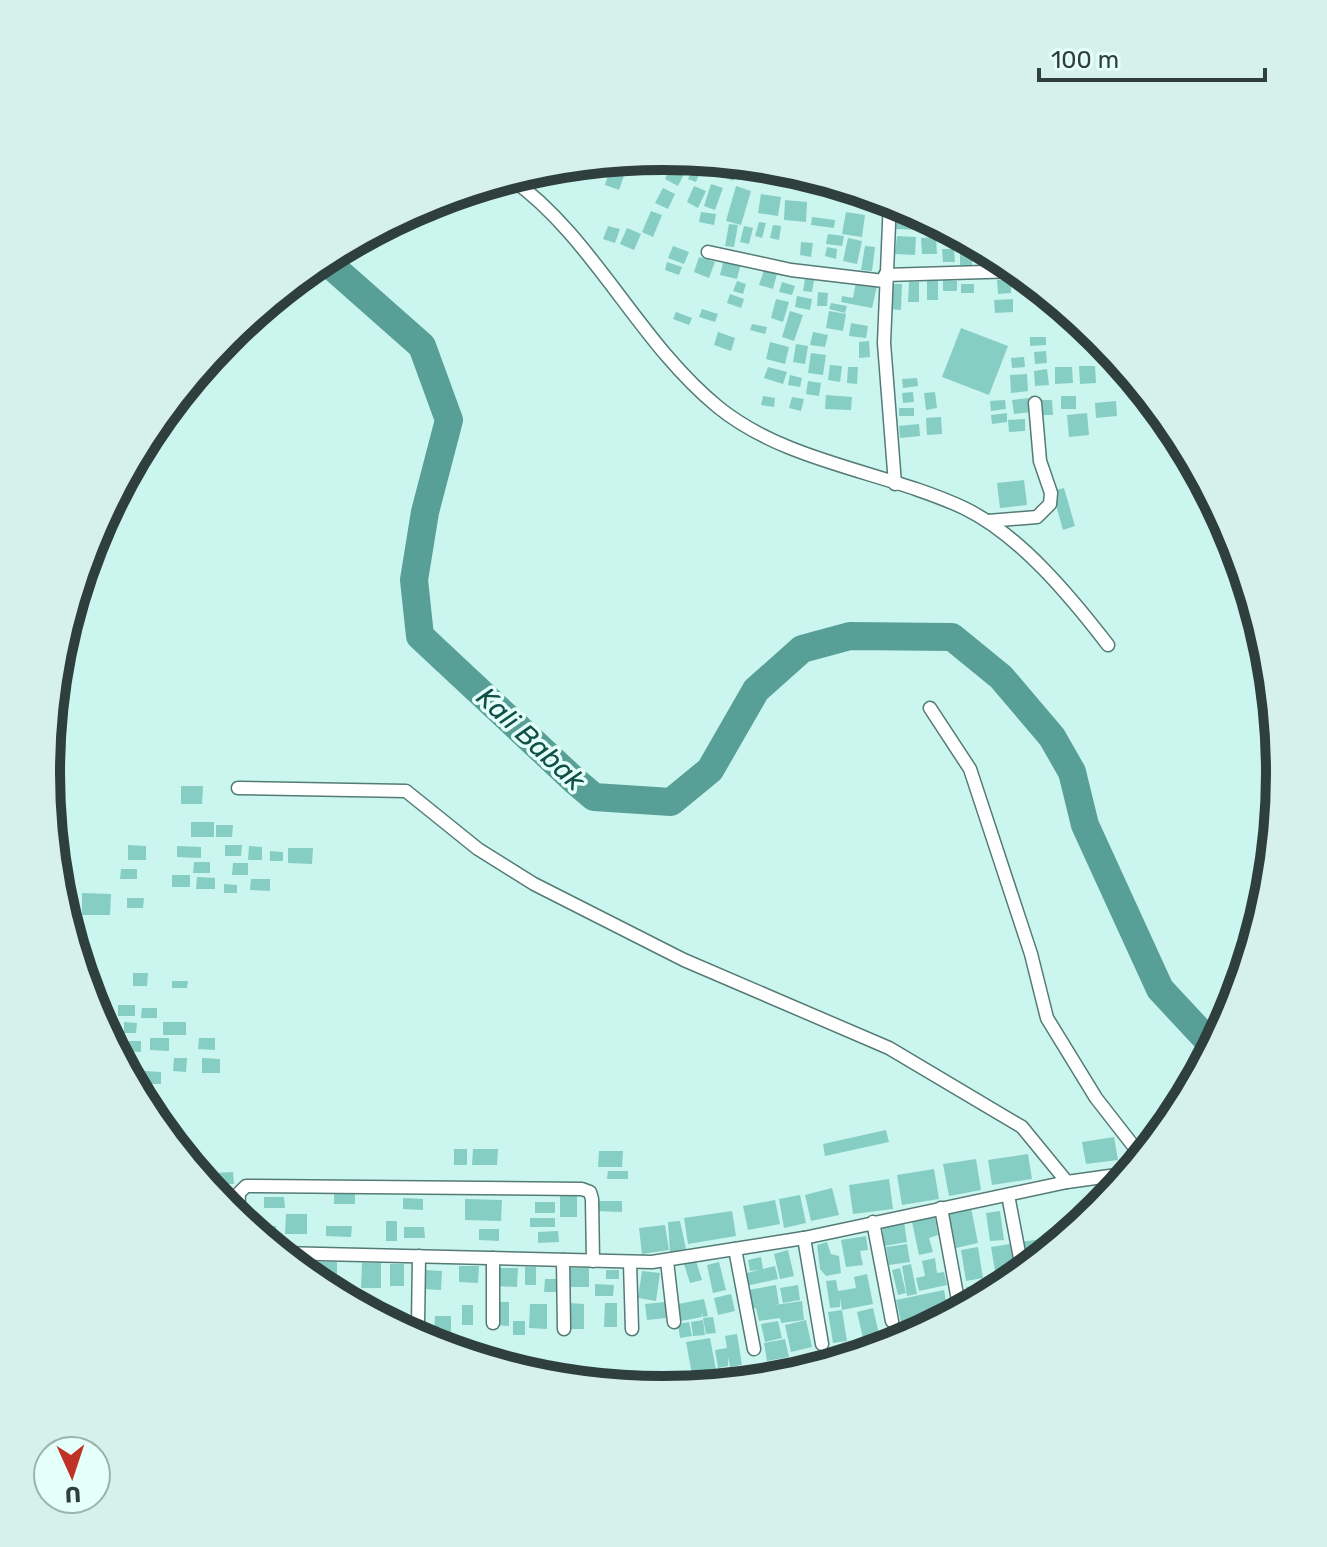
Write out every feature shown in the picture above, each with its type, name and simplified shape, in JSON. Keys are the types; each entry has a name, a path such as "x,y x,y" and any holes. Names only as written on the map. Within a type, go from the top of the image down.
{"street":[{"path":"521,188 559,222 644,330 691,384 719,408 742,425 775,440 962,508 988,521 1074,601 1108,645"},
{"path":"889,214 884,278 886,383 895,484"},
{"path":"708,252 791,270 884,278 999,272"},
{"path":"988,521 1037,517 1050,504 1051,493 1040,461 1035,403"},
{"path":"930,708 970,769 1031,954 1047,1018 1096,1098 1135,1149"},
{"path":"238,788 406,791 478,849 529,882 684,960 902,1056 1022,1127 1067,1182"},
{"path":"299,1254 630,1263 667,1261 804,1238 1067,1182 1113,1176"},
{"path":"239,1202 239,1193 246,1186 582,1189 590,1192 592,1199 593,1261"},
{"path":"1008,1195 1020,1260"},
{"path":"941,1208 958,1300"},
{"path":"873,1222 892,1321"},
{"path":"804,1238 822,1344"},
{"path":"735,1249 754,1349"},
{"path":"418,1324 419,1256"},
{"path":"493,1258 493,1323"},
{"path":"563,1260 564,1329"},
{"path":"667,1261 674,1322"},
{"path":"630,1263 632,1329"}],"building":[{"path":"669,170 684,174 678,186 665,179"},
{"path":"692,171 700,171 696,182 688,179"},
{"path":"609,173 625,173 619,190 605,185"},
{"path":"723,173 736,174 733,181 722,176"},
{"path":"711,184 723,188 715,210 704,206"},
{"path":"694,186 706,191 698,208 687,202"},
{"path":"736,186 751,191 741,225 726,221"},
{"path":"663,188 675,194 668,209 655,203"},
{"path":"761,194 781,197 778,216 758,213"},
{"path":"785,200 807,202 806,222 784,220"},
{"path":"651,211 662,215 653,237 642,232"},
{"path":"701,212 716,214 714,225 699,222"},
{"path":"846,212 865,215 862,237 842,234"},
{"path":"812,217 835,220 834,228 811,225"},
{"path":"897,217 921,228 921,230 896,229"},
{"path":"759,222 766,223 762,238 755,236"},
{"path":"729,224 738,225 734,247 725,246"},
{"path":"773,225 781,226 779,240 770,238"},
{"path":"608,226 620,229 615,243 603,239"},
{"path":"744,226 753,228 749,244 740,242"},
{"path":"627,228 641,234 634,250 620,244"},
{"path":"828,234 844,236 842,246 826,244"},
{"path":"897,236 916,237 915,255 895,254"},
{"path":"936,237 937,254 922,254 921,238"},
{"path":"848,238 862,241 857,264 843,261"},
{"path":"801,242 813,243 811,257 800,255"},
{"path":"673,246 689,252 684,264 668,258"},
{"path":"865,246 875,247 872,271 861,270"},
{"path":"827,247 837,249 836,259 825,256"},
{"path":"960,248 973,256 972,266 960,265"},
{"path":"942,249 954,249 955,262 943,262"},
{"path":"699,257 715,262 709,278 694,272"},
{"path":"724,259 741,263 737,279 720,275"},
{"path":"667,262 682,267 679,275 665,270"},
{"path":"764,270 777,274 773,289 759,285"},
{"path":"805,279 814,280 812,292 803,291"},
{"path":"943,280 957,281 957,291 943,291"},
{"path":"997,280 1011,281 1011,293 998,294"},
{"path":"737,281 746,284 743,294 733,291"},
{"path":"927,281 938,281 938,300 927,300"},
{"path":"782,282 795,286 792,295 779,292"},
{"path":"856,282 877,286 872,308 841,302 842,296 853,298"},
{"path":"909,282 919,282 919,302 908,302"},
{"path":"888,284 902,284 901,310 887,309"},
{"path":"961,284 974,284 974,293 961,293"},
{"path":"818,292 828,293 827,306 817,306"},
{"path":"730,294 744,299 741,308 727,303"},
{"path":"797,296 812,299 810,310 795,307"},
{"path":"776,299 789,302 783,322 771,318"},
{"path":"1013,299 1013,312 995,313 994,300"},
{"path":"831,303 847,306 845,313 829,309"},
{"path":"702,309 718,314 715,322 699,317"},
{"path":"790,311 803,315 794,341 782,337"},
{"path":"829,311 846,314 843,331 826,328"},
{"path":"676,312 692,318 689,325 673,319"},
{"path":"851,323 868,326 866,338 849,336"},
{"path":"752,324 767,327 765,334 750,330"},
{"path":"961,328 1008,346 989,395 942,377"},
{"path":"718,332 735,338 731,351 714,345"},
{"path":"813,332 828,335 825,347 810,345"},
{"path":"1030,337 1046,337 1046,345 1030,346"},
{"path":"869,341 870,357 859,358 859,342"},
{"path":"770,342 789,347 785,364 766,359"},
{"path":"796,344 808,346 805,364 793,362"},
{"path":"1046,351 1047,363 1035,364 1034,352"},
{"path":"811,353 826,355 823,375 808,373"},
{"path":"1024,357 1025,367 1012,368 1011,358"},
{"path":"830,365 842,366 840,382 828,380"},
{"path":"1079,366 1095,366 1096,383 1080,384"},
{"path":"768,367 787,372 783,384 764,378"},
{"path":"848,367 858,367 857,384 847,383"},
{"path":"1055,367 1072,367 1073,383 1055,384"},
{"path":"1047,369 1049,385 1035,386 1034,371"},
{"path":"1027,374 1028,391 1011,393 1010,375"},
{"path":"790,375 802,378 800,387 788,385"},
{"path":"917,378 918,386 903,388 902,379"},
{"path":"808,381 821,383 819,396 806,394"},
{"path":"913,392 914,402 903,403 902,393"},
{"path":"935,392 937,408 926,410 924,393"},
{"path":"826,395 852,397 851,410 825,409"},
{"path":"763,396 775,398 774,407 761,405"},
{"path":"1061,396 1076,396 1076,409 1061,409"},
{"path":"792,397 804,399 801,411 789,408"},
{"path":"1029,398 1031,412 1014,414 1012,400"},
{"path":"1005,400 1006,409 991,411 990,401"},
{"path":"1038,400 1052,400 1053,415 1038,415"},
{"path":"1116,401 1117,416 1096,418 1095,403"},
{"path":"899,408 914,408 914,416 899,416"},
{"path":"1007,413 1007,422 992,424 991,415"},
{"path":"1087,413 1089,435 1069,437 1067,415"},
{"path":"941,417 942,434 927,435 926,418"},
{"path":"1025,419 1025,431 1009,432 1008,420"},
{"path":"919,424 920,436 900,438 899,426"},
{"path":"1024,480 1027,505 1000,508 997,483"},
{"path":"1064,488 1075,526 1063,530 1052,491"},
{"path":"181,786 203,786 202,804 181,804"},
{"path":"191,822 214,822 214,837 191,837"},
{"path":"216,825 233,825 232,837 216,837"},
{"path":"128,845 146,846 146,860 128,860"},
{"path":"225,845 242,845 241,856 225,856"},
{"path":"177,846 201,847 201,858 177,857"},
{"path":"249,846 262,847 262,860 248,860"},
{"path":"288,848 313,848 312,864 288,863"},
{"path":"270,851 283,852 283,861 270,861"},
{"path":"194,862 210,862 210,873 193,873"},
{"path":"233,863 248,863 248,875 232,875"},
{"path":"121,869 137,869 137,879 120,879"},
{"path":"172,875 190,875 190,887 172,887"},
{"path":"197,877 215,878 215,889 196,889"},
{"path":"251,879 270,879 270,891 250,890"},
{"path":"224,884 237,885 237,893 224,893"},
{"path":"82,893 111,894 110,915 82,915"},
{"path":"127,898 144,898 143,908 127,908"},
{"path":"133,973 148,973 147,986 133,986"},
{"path":"172,981 188,981 187,988 172,988"},
{"path":"118,1005 135,1005 135,1016 118,1016"},
{"path":"142,1008 157,1008 157,1018 141,1018"},
{"path":"124,1022 137,1023 136,1033 124,1033"},
{"path":"163,1022 186,1022 186,1035 163,1035"},
{"path":"150,1038 169,1038 169,1051 150,1050"},
{"path":"199,1038 215,1038 215,1050 198,1049"},
{"path":"141,1041 141,1052 128,1051 123,1042"},
{"path":"174,1058 187,1058 186,1072 173,1071"},
{"path":"202,1058 220,1059 220,1073 202,1073"},
{"path":"145,1071 161,1072 161,1084 145,1081"},
{"path":"886,1130 889,1142 825,1156 823,1144"},
{"path":"1114,1137 1118,1160 1086,1164 1082,1142"},
{"path":"454,1149 467,1149 467,1165 454,1165"},
{"path":"473,1149 498,1149 497,1165 472,1165"},
{"path":"599,1151 623,1151 622,1167 598,1167"},
{"path":"1028,1154 1032,1179 992,1185 988,1160"},
{"path":"976,1159 981,1190 949,1196 943,1164"},
{"path":"934,1169 939,1199 902,1205 897,1175"},
{"path":"608,1171 628,1171 628,1179 607,1179"},
{"path":"233,1172 234,1184 222,1184 213,1173"},
{"path":"889,1179 893,1209 853,1214 849,1185"},
{"path":"832,1188 839,1215 811,1221 805,1195"},
{"path":"334,1193 355,1193 355,1204 334,1204"},
{"path":"560,1194 577,1194 577,1217 560,1217"},
{"path":"800,1195 806,1223 784,1228 779,1199"},
{"path":"264,1197 284,1197 285,1208 264,1208"},
{"path":"403,1198 423,1199 423,1210 403,1209"},
{"path":"465,1199 502,1200 501,1221 465,1220"},
{"path":"775,1200 780,1224 748,1230 743,1206"},
{"path":"596,1201 622,1201 622,1212 595,1211"},
{"path":"535,1202 555,1202 555,1213 535,1213"},
{"path":"971,1208 978,1243 956,1248 949,1213"},
{"path":"732,1211 736,1236 688,1244 684,1218"},
{"path":"1000,1211 1004,1240 990,1241 986,1213"},
{"path":"286,1214 307,1214 307,1234 285,1234"},
{"path":"935,1217 938,1235 929,1238 933,1252 919,1255 912,1222"},
{"path":"530,1218 555,1218 555,1227 530,1227"},
{"path":"386,1221 397,1221 397,1241 386,1241"},
{"path":"680,1221 686,1249 670,1252 668,1222"},
{"path":"904,1222 907,1242 884,1246 882,1225"},
{"path":"264,1225 276,1226 276,1235"},
{"path":"665,1225 669,1250 642,1254 639,1228"},
{"path":"326,1226 352,1226 351,1237 326,1236"},
{"path":"404,1227 424,1227 425,1238 404,1238"},
{"path":"479,1229 499,1229 499,1241 479,1240"},
{"path":"558,1231 559,1242 538,1243 538,1232"},
{"path":"866,1236 868,1250 860,1251 863,1265 846,1267 841,1240"},
{"path":"1048,1238 1024,1257 1021,1242"},
{"path":"827,1242 831,1254 839,1256 841,1273 826,1276 820,1269 817,1245"},
{"path":"907,1244 910,1262 889,1265 886,1247"},
{"path":"1010,1244 1013,1265 996,1277 991,1247"},
{"path":"978,1247 983,1278 966,1281 961,1250"},
{"path":"788,1250 794,1276 780,1279 774,1254"},
{"path":"761,1257 763,1269 775,1266 778,1279 746,1286 743,1274 759,1270 750,1271 748,1260"},
{"path":"935,1258 937,1273 944,1272 947,1285 919,1291 916,1278 925,1276 922,1261"},
{"path":"696,1261 702,1280 690,1283 684,1264"},
{"path":"315,1262 337,1262 337,1281 328,1275 315,1266"},
{"path":"719,1262 726,1290 713,1293 707,1265"},
{"path":"362,1263 381,1263 381,1288 361,1288"},
{"path":"390,1264 404,1264 404,1286 390,1286"},
{"path":"911,1264 917,1294 907,1296 902,1266"},
{"path":"459,1266 479,1266 478,1283 459,1282"},
{"path":"525,1267 536,1267 536,1285 525,1285"},
{"path":"495,1268 518,1268 517,1287 495,1286"},
{"path":"567,1268 589,1268 589,1287 566,1287"},
{"path":"900,1268 906,1293 898,1295 892,1270"},
{"path":"423,1270 442,1271 441,1290 423,1289"},
{"path":"606,1270 619,1270 619,1279 606,1279"},
{"path":"642,1271 660,1273 656,1301 638,1298"},
{"path":"867,1274 873,1304 842,1310 840,1298 840,1307 830,1308 826,1281 836,1280 838,1291 856,1288 854,1277"},
{"path":"545,1279 556,1279 556,1292 544,1292"},
{"path":"595,1284 614,1285 613,1296 595,1296"},
{"path":"984,1284 967,1295 966,1287"},
{"path":"776,1285 779,1304 775,1305 802,1301 804,1320 781,1323 780,1318 759,1321 756,1308 751,1309 748,1290"},
{"path":"798,1285 800,1300 783,1303 780,1288"},
{"path":"944,1290 947,1306 902,1327 896,1300"},
{"path":"731,1294 735,1311 718,1315 714,1298"},
{"path":"704,1299 708,1316 703,1317 701,1312 702,1317 681,1321 678,1304"},
{"path":"494,1302 509,1302 509,1326 494,1325"},
{"path":"665,1302 666,1318 647,1320 645,1304"},
{"path":"568,1303 584,1304 584,1329 568,1329"},
{"path":"605,1303 617,1303 617,1327 604,1327"},
{"path":"530,1304 547,1304 547,1329 529,1328"},
{"path":"462,1305 473,1305 473,1325 462,1325"},
{"path":"873,1308 879,1334 863,1338 857,1312"},
{"path":"842,1310 847,1341 833,1343 828,1312"},
{"path":"435,1316 451,1316 451,1338 434,1331"},
{"path":"713,1317 716,1333 706,1334 703,1318"},
{"path":"703,1320 705,1335 693,1336 691,1322"},
{"path":"806,1320 812,1347 791,1352 785,1325"},
{"path":"513,1321 525,1321 525,1335 513,1335"},
{"path":"778,1321 782,1338 765,1342 761,1324"},
{"path":"689,1322 692,1336 680,1338 678,1324"},
{"path":"737,1334 742,1365 730,1367 728,1357 728,1366 718,1368 715,1350 727,1348 725,1336"},
{"path":"710,1338 716,1370 692,1374 686,1342"},
{"path":"785,1339 789,1357 767,1361 764,1343"}],"waterway":[{"name":"Kali Babak","path":"334,268 422,346 449,420 425,512 414,580 420,636 575,781 594,797 671,802 710,770 756,690 802,649 850,636 952,637 1001,677 1052,737 1072,772 1085,825 1160,989 1206,1038"}]}
